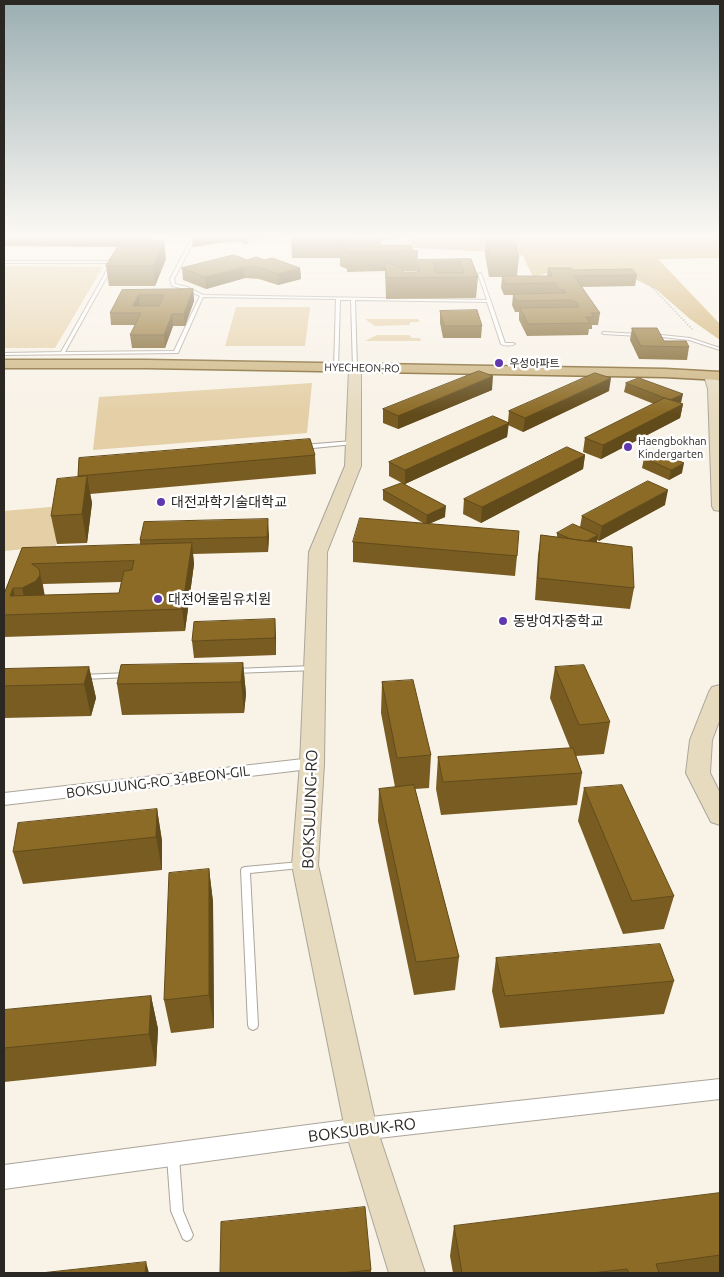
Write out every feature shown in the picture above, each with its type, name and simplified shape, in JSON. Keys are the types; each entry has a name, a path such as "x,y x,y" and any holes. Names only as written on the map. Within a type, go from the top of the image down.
{"main road":[{"name":"HYECHEON-RO","path":"4,364 665,373 716,376"}],"street":[{"name":"BOKSUJUNG-RO","path":"355,368 352,466 318,552 313,668 312,764 305,865 361,1129 407,1273"},
{"path":"716,376 720,506"},
{"path":"720,692 701,740 698,773 720,816"},
{"name":"BOKSUJUNG-RO 34BEON-GIL","path":"4,800 312,764"},
{"name":"BOKSUBUK-RO","path":"4,1178 361,1129 720,1090"}],"lane":[{"path":"62,354 95,295"},
{"path":"198,295 488,301"},
{"path":"486,295 503,344 513,344"},
{"path":"4,354 176,352 202,296"},
{"path":"336,368 338,298"},
{"path":"353,299 355,368"},
{"path":"604,333 673,336 708,344 720,349"},
{"path":"294,448 352,443"},
{"path":"223,671 313,668"},
{"path":"74,677 134,675"},
{"path":"253,1025 245,870 305,865"},
{"path":"173,1154 177,1211 187,1235"}],"path":[{"path":"660,295 708,344"}],"shaded area":[{"path":"4,295 87,295 55,348 4,348"},
{"path":"662,295 692,295 720,324 720,340 690,319"},
{"path":"236,307 310,307 305,346 225,346"},
{"path":"365,319 418,319 420,322 411,322 409,325 375,326"},
{"path":"377,335 409,335 412,338 420,338 421,341 365,341"},
{"path":"312,383 307,433 93,450 99,397"},
{"path":"62,506 56,546 4,551 4,511"}],"building":[{"path":"120,295 191,295 184,314 172,314 164,335 130,335 141,313 110,313","holes":["139,295 164,295 159,306 133,306"]},
{"path":"513,295 587,295 600,313 591,313 594,317 586,317 590,323 528,324 520,308 579,307 576,302 569,300 516,301"},
{"path":"477,310 482,326 444,326 440,311"},
{"path":"632,328 657,328 664,341 686,341 689,347 641,346"},
{"path":"479,371 493,376 398,416 383,409"},
{"path":"595,373 611,378 525,418 509,411"},
{"path":"639,378 683,394 670,400 626,383"},
{"path":"665,398 683,404 603,445 585,438"},
{"path":"493,416 509,423 405,470 389,462"},
{"path":"310,439 315,455 78,476 79,458"},
{"path":"567,447 585,455 482,507 464,499"},
{"path":"657,452 684,463 671,470 644,458"},
{"path":"87,476 82,514 51,516 57,479"},
{"path":"648,481 668,490 602,526 582,516"},
{"path":"402,483 446,506 427,515 383,490"},
{"path":"360,518 519,531 517,556 353,542"},
{"path":"268,519 267,537 140,540 144,522"},
{"path":"573,524 598,535 587,541 571,539 557,533"},
{"path":"541,535 632,547 634,588 538,578"},
{"path":"192,543 182,609 4,615 4,594 22,548","holes":["134,561 132,570 124,571 119,593 10,596 13,588 22,588 36,581 40,575 39,569 32,564"]},
{"path":"275,619 275,638 192,641 194,622"},
{"path":"243,663 241,682 117,684 121,665"},
{"path":"584,665 610,722 579,725 555,667"},
{"path":"89,667 84,684 4,686 4,669"},
{"path":"413,680 431,755 397,758 382,682"},
{"path":"573,748 582,773 443,782 438,757"},
{"path":"414,785 459,957 416,962 379,789"},
{"path":"622,785 674,896 632,901 584,788"},
{"path":"157,809 156,837 13,852 18,823"},
{"path":"209,869 209,995 164,1000 169,873"},
{"path":"660,944 674,981 505,996 496,958"},
{"path":"151,996 149,1034 4,1048 4,1010"},
{"path":"720,1193 720,1255 656,1264 659,1273 629,1273 627,1269 592,1273 462,1273 454,1226"},
{"path":"365,1207 371,1270 341,1273 220,1273 221,1222"},
{"path":"146,1262 145,1273 41,1273"}],"place":[{"name":"우성아파트","path":"499,363"},
{"name":"Haengbokhan Kindergarten","path":"628,447"},
{"name":"대전과학기술대학교","path":"161,502"},
{"name":"대전어울림유치원","path":"158,599"},
{"name":"동방여자중학교","path":"503,621"}]}
